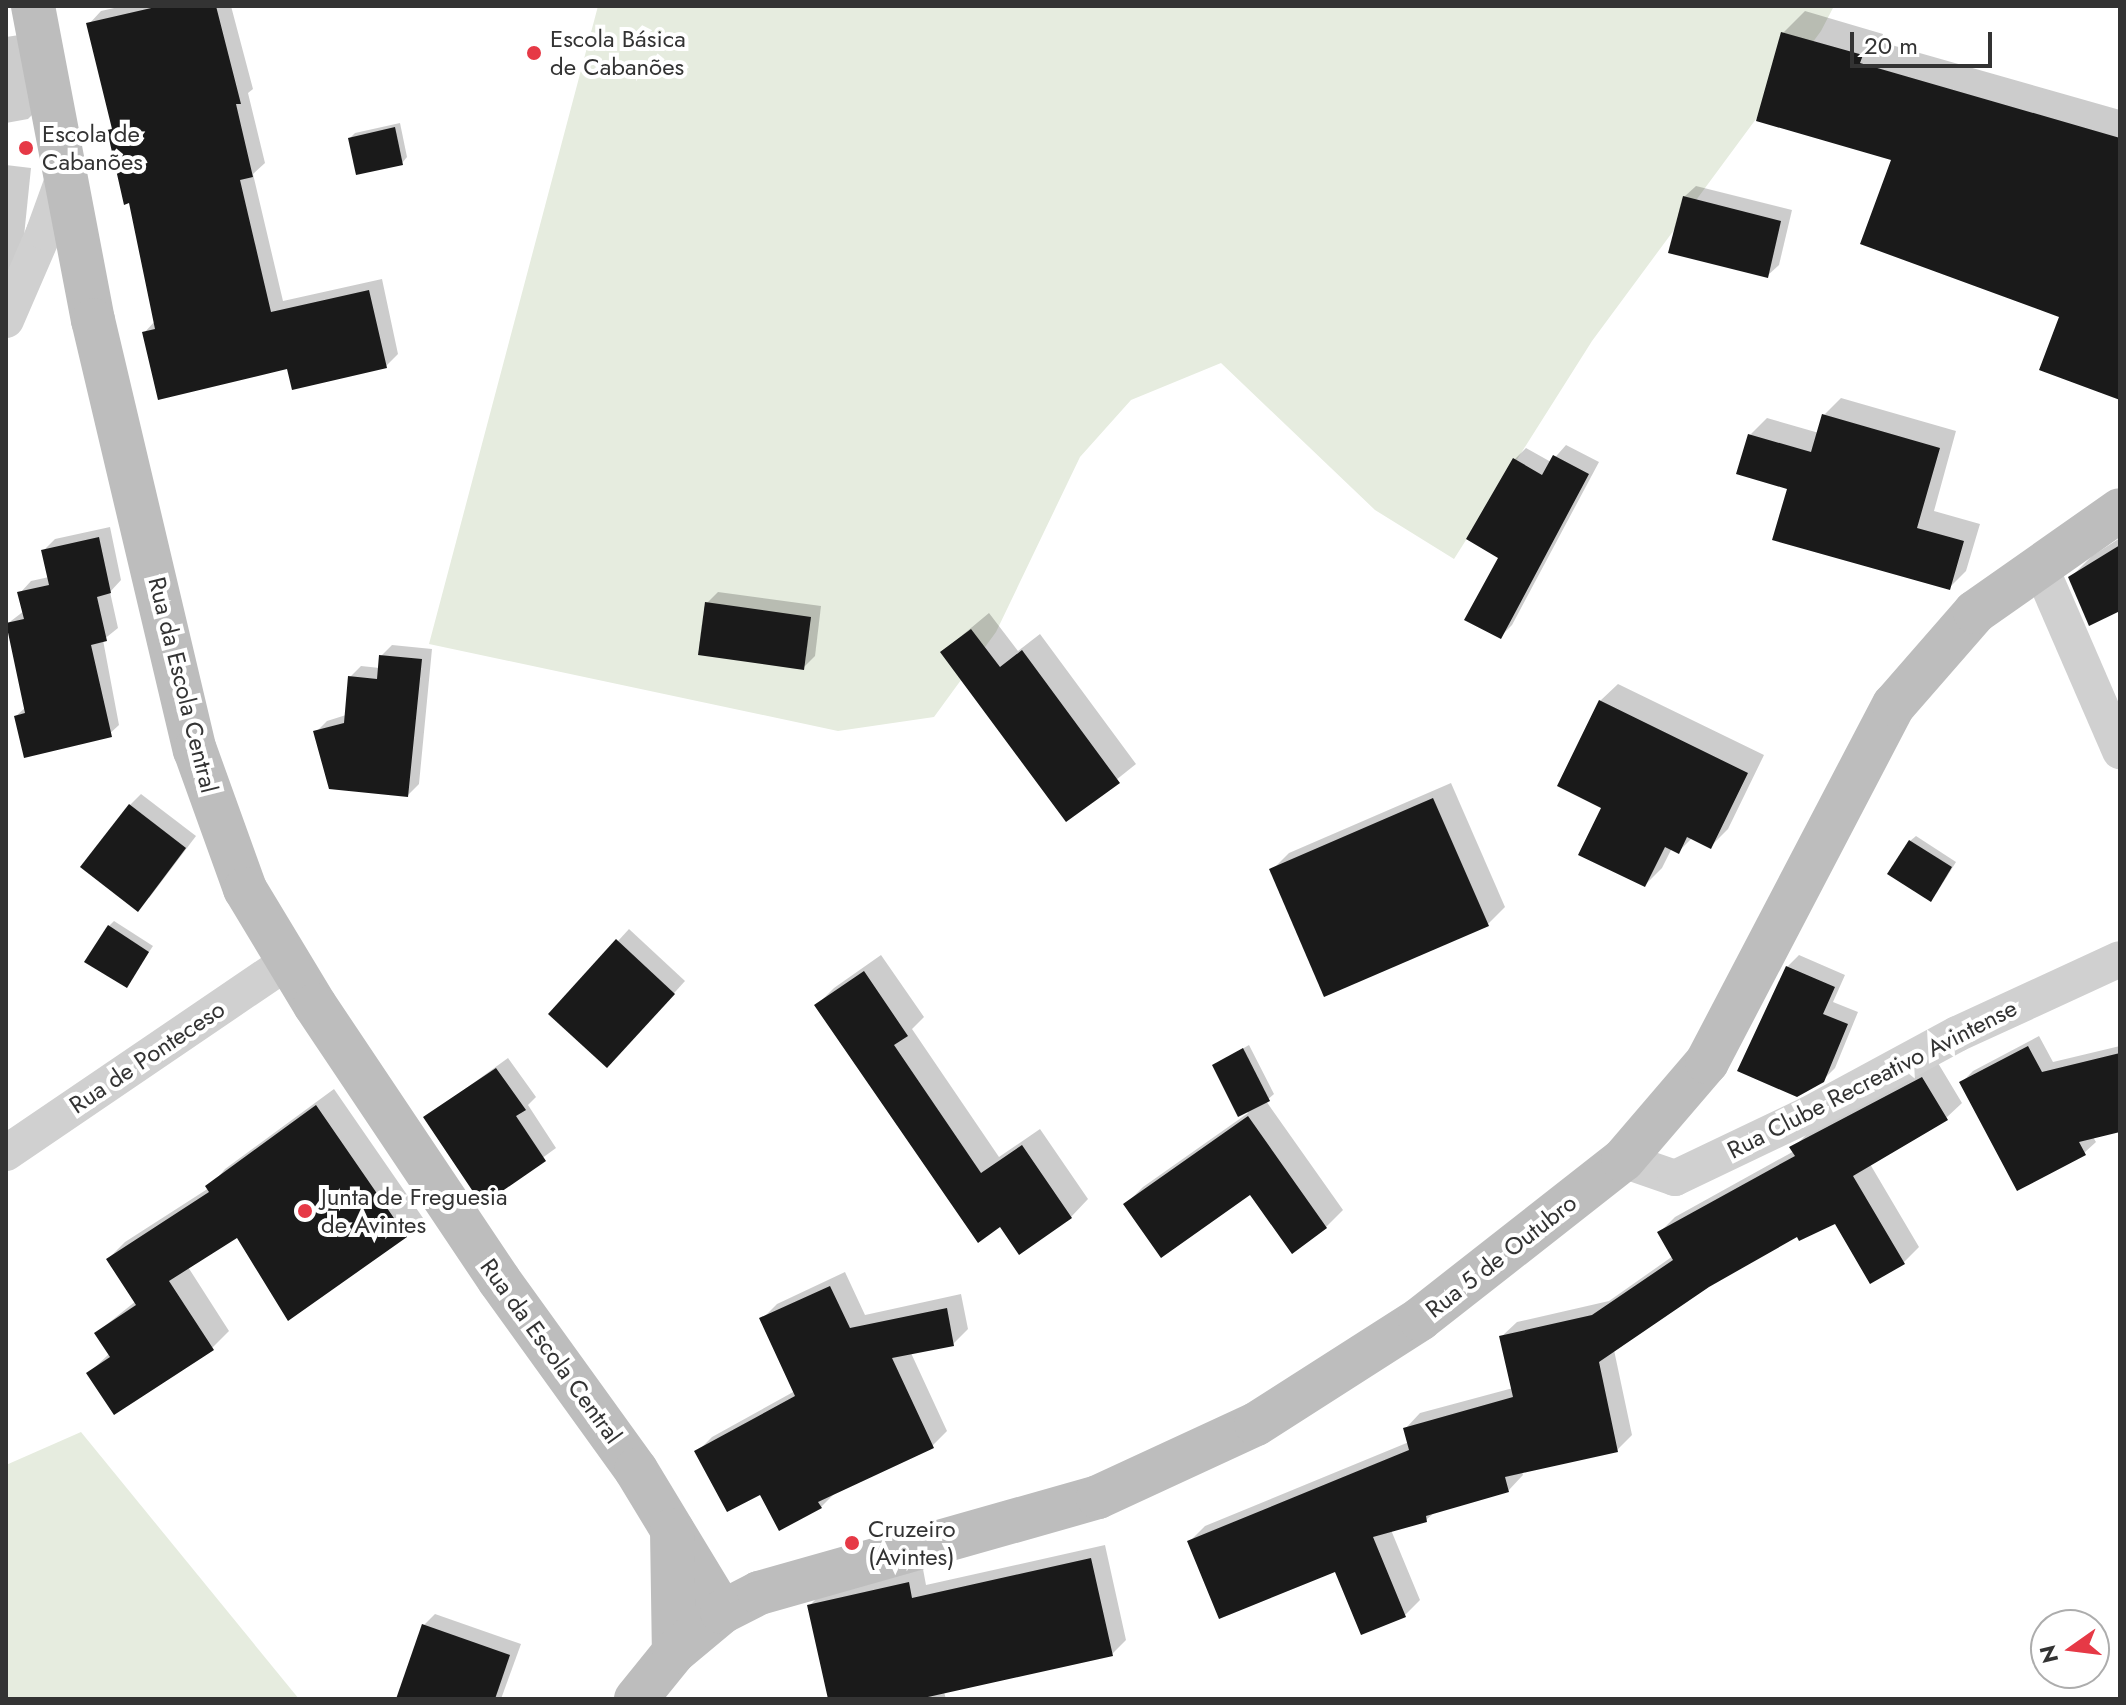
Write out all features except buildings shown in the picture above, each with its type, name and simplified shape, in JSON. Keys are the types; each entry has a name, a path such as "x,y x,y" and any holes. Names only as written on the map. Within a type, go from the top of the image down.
{"street":[{"name":"Rua da Escola Central","path":"33,6 93,320 195,750 245,889 499,1280 636,1470 722,1612"},
{"path":"6,320 65,174"},
{"name":"Rua 5 de Outubro","path":"636,1699 674,1652 722,1612 759,1593 1098,1497 1256,1424 1420,1319 1623,1160 1707,1062 1894,705 1975,612 2039,564 2120,510"},
{"path":"2039,564 2120,751"},
{"name":"Rua Clube Recreativo Avintense","path":"1623,1160 1675,1178 1809,1114 1957,1034 2120,959"},
{"name":"Rua de Ponteceso","path":"6,1153 289,961"},
{"path":"672,1529 674,1652"}],"shaded area":[{"path":"598,6 1834,6 1821,31 1592,341 1454,559 1375,510 1221,363 1131,400 1080,457 996,632 934,717 838,731 429,644"},
{"path":"81,1432 299,1699 6,1699 6,1465"}],"place":[{"name":"Escola Básica de Cabanões","path":"534,53"},
{"name":"Escola de Cabanões","path":"26,148"},
{"name":"Junta de Freguesia de Avintes","path":"305,1211"},
{"name":"Cruzeiro (Avintes)","path":"852,1543"}]}
